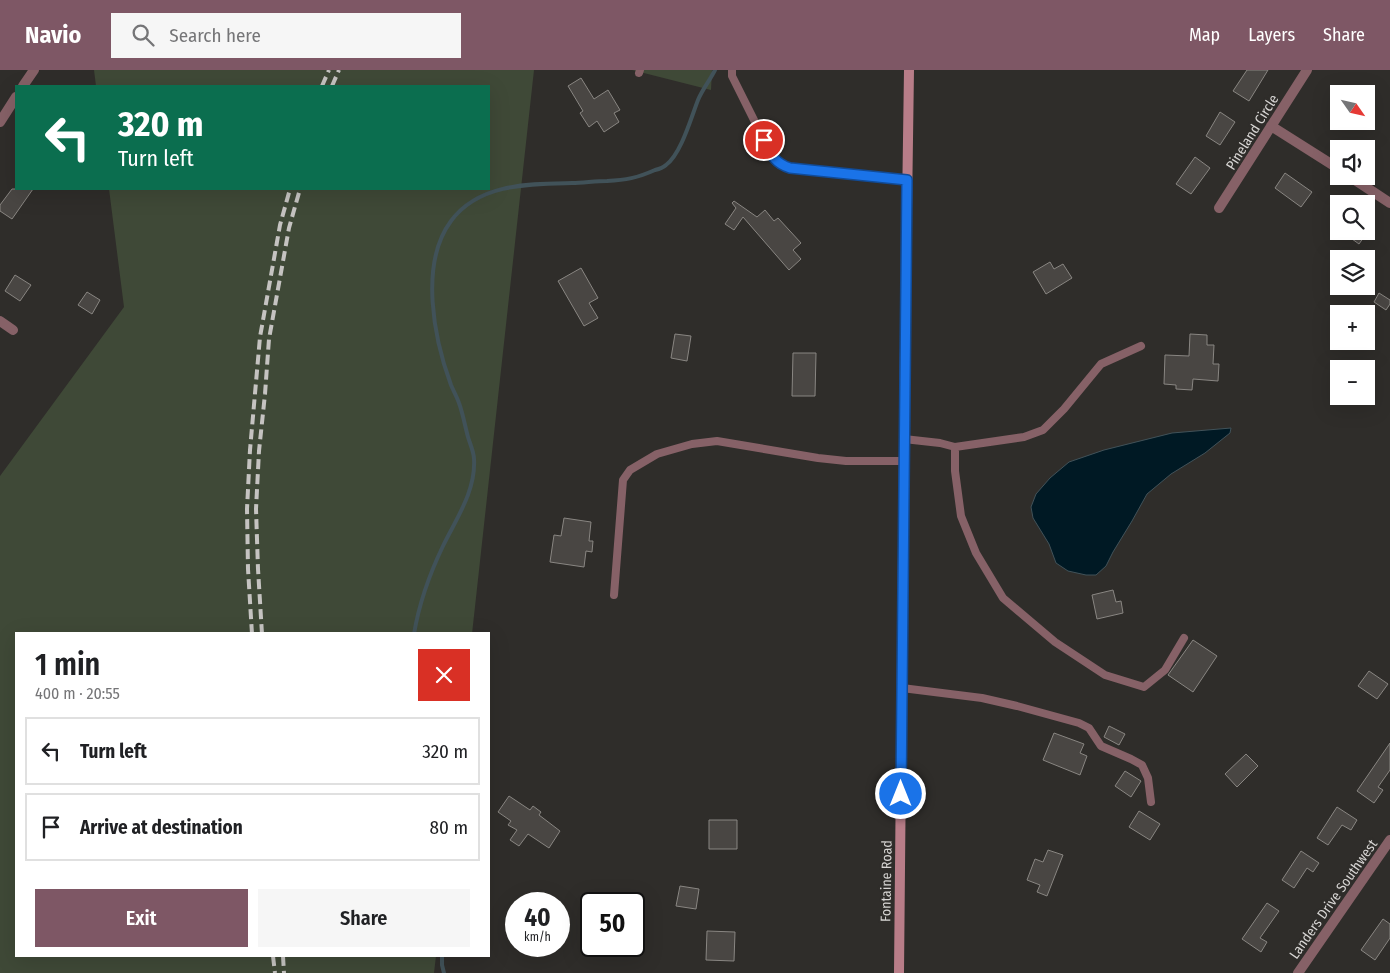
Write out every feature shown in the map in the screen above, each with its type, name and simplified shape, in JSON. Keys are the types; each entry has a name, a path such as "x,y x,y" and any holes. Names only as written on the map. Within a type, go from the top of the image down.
{"main road":[{"name":"Fontaine Road","path":"899,973 908,70"}],"street":[{"path":"25,85 34,70"},
{"name":"Pineland Circle","path":"1219,208 1308,70"},
{"path":"0,122 15,99"},
{"path":"1271,126 1330,163"},
{"path":"1363,185 1390,203"},
{"path":"0,321 13,330"},
{"name":"Landers Drive Southwest","path":"1298,973 1390,840"}],"lane":[{"path":"732,70 732,76 772,156 780,165 790,168 907,180"},
{"path":"904,439 940,443 955,447 1024,437 1043,430 1064,409 1100,364 1141,346"},
{"path":"614,594 623,480 630,470 657,454 692,444 717,440 837,460 904,461"},
{"path":"955,447 955,471 961,516 976,553 1002,598 1055,642 1105,675 1144,688 1165,670 1184,638"},
{"path":"902,688 982,698 1079,723 1089,728 1102,746 1142,765 1148,778 1151,802"}],"green space":[{"path":"94,70 534,70 472,632 15,632 15,957 436,957 434,973 0,973 0,476 124,307 109,190 490,190 490,85 96,85"},
{"path":"632,70 712,70 711,90"}],"water":[{"path":"1231,428 1230,433 1205,453 1171,474 1147,494 1106,566 1096,575 1068,571 1056,563 1049,544 1033,518 1031,507 1036,494 1050,478 1069,462 1104,450 1172,433"}],"building":[{"path":"1247,70 1268,70 1249,101 1233,91"},
{"path":"581,78 594,99 608,90 620,110 614,113 619,122 604,132 597,121 589,127 580,113 583,111 568,86"},
{"path":"1220,112 1235,122 1220,145 1206,136"},
{"path":"1195,157 1210,168 1191,194 1176,184"},
{"path":"1285,173 1312,192 1301,207 1275,188"},
{"path":"12,189 32,190 12,219 0,211 0,205"},
{"path":"734,201 757,217 765,210 774,221 778,218 801,243 793,250 801,259 789,270 743,217 734,230 725,224 736,208 732,203"},
{"path":"1353,240 1362,240 1359,244"},
{"path":"1050,262 1054,269 1063,264 1072,278 1046,294 1033,272"},
{"path":"581,268 598,298 589,303 598,318 584,326 558,281"},
{"path":"15,275 31,285 20,301 5,291"},
{"path":"87,292 100,300 92,314 78,305"},
{"path":"1379,293 1390,300 1386,310 1374,302"},
{"path":"675,334 691,336 687,361 671,358"},
{"path":"1190,334 1207,335 1207,345 1214,345 1213,364 1219,364 1218,381 1193,379 1192,390 1176,389 1176,385 1164,384 1165,355 1189,356"},
{"path":"793,353 816,353 815,396 792,396"},
{"path":"564,518 591,522 589,541 593,541 592,552 586,551 584,567 550,562 554,535 561,536"},
{"path":"1113,590 1116,602 1121,601 1123,613 1097,619 1092,595"},
{"path":"1193,640 1217,656 1193,692 1168,675"},
{"path":"1369,671 1388,684 1377,699 1358,686"},
{"path":"1109,726 1125,734 1119,745 1104,737"},
{"path":"1054,733 1084,744 1080,753 1087,756 1080,775 1043,760"},
{"path":"1390,743 1390,770 1378,787 1383,790 1374,803 1357,791"},
{"path":"1246,754 1258,766 1237,787 1225,774"},
{"path":"1125,771 1141,781 1131,797 1115,786"},
{"path":"509,796 530,810 533,806 541,812 539,815 560,831 549,848 528,834 519,846 510,840 517,830 508,825 511,821 498,812"},
{"path":"1337,807 1357,820 1351,830 1342,825 1328,845 1317,838"},
{"path":"1139,811 1160,824 1150,840 1129,827"},
{"path":"709,820 737,820 737,849 709,849"},
{"path":"1048,850 1063,855 1047,896 1037,892 1040,885 1027,880 1035,859 1043,862"},
{"path":"1301,851 1319,863 1313,872 1307,868 1294,888 1282,880"},
{"path":"680,886 699,889 696,909 676,906"},
{"path":"1267,903 1279,911 1260,938 1267,942 1261,952 1242,939"},
{"path":"1383,919 1390,924 1390,938 1375,960 1361,950"},
{"path":"707,931 735,932 734,961 706,960"}],"waterway":[{"path":"414,632 429,578 464,504 474,471 473,451 460,407 445,367 435,324 432,280 435,258 441,239 451,221 463,208 476,199 506,188 523,185 614,181 643,175 664,167 681,144 700,96 715,70"},
{"path":"442,957 444,973"}],"railway":[{"path":"322,85 329,70"},
{"path":"332,85 339,70"},
{"path":"252,632 247,509 250,450 260,337 280,225 290,190"},
{"path":"262,632 256,509 259,451 269,339 289,228 300,190"},
{"path":"273,957 275,973"},
{"path":"283,957 284,973"}],"route":[{"path":"764,140 772,156 780,165 790,168 907,180 901,794"}]}
